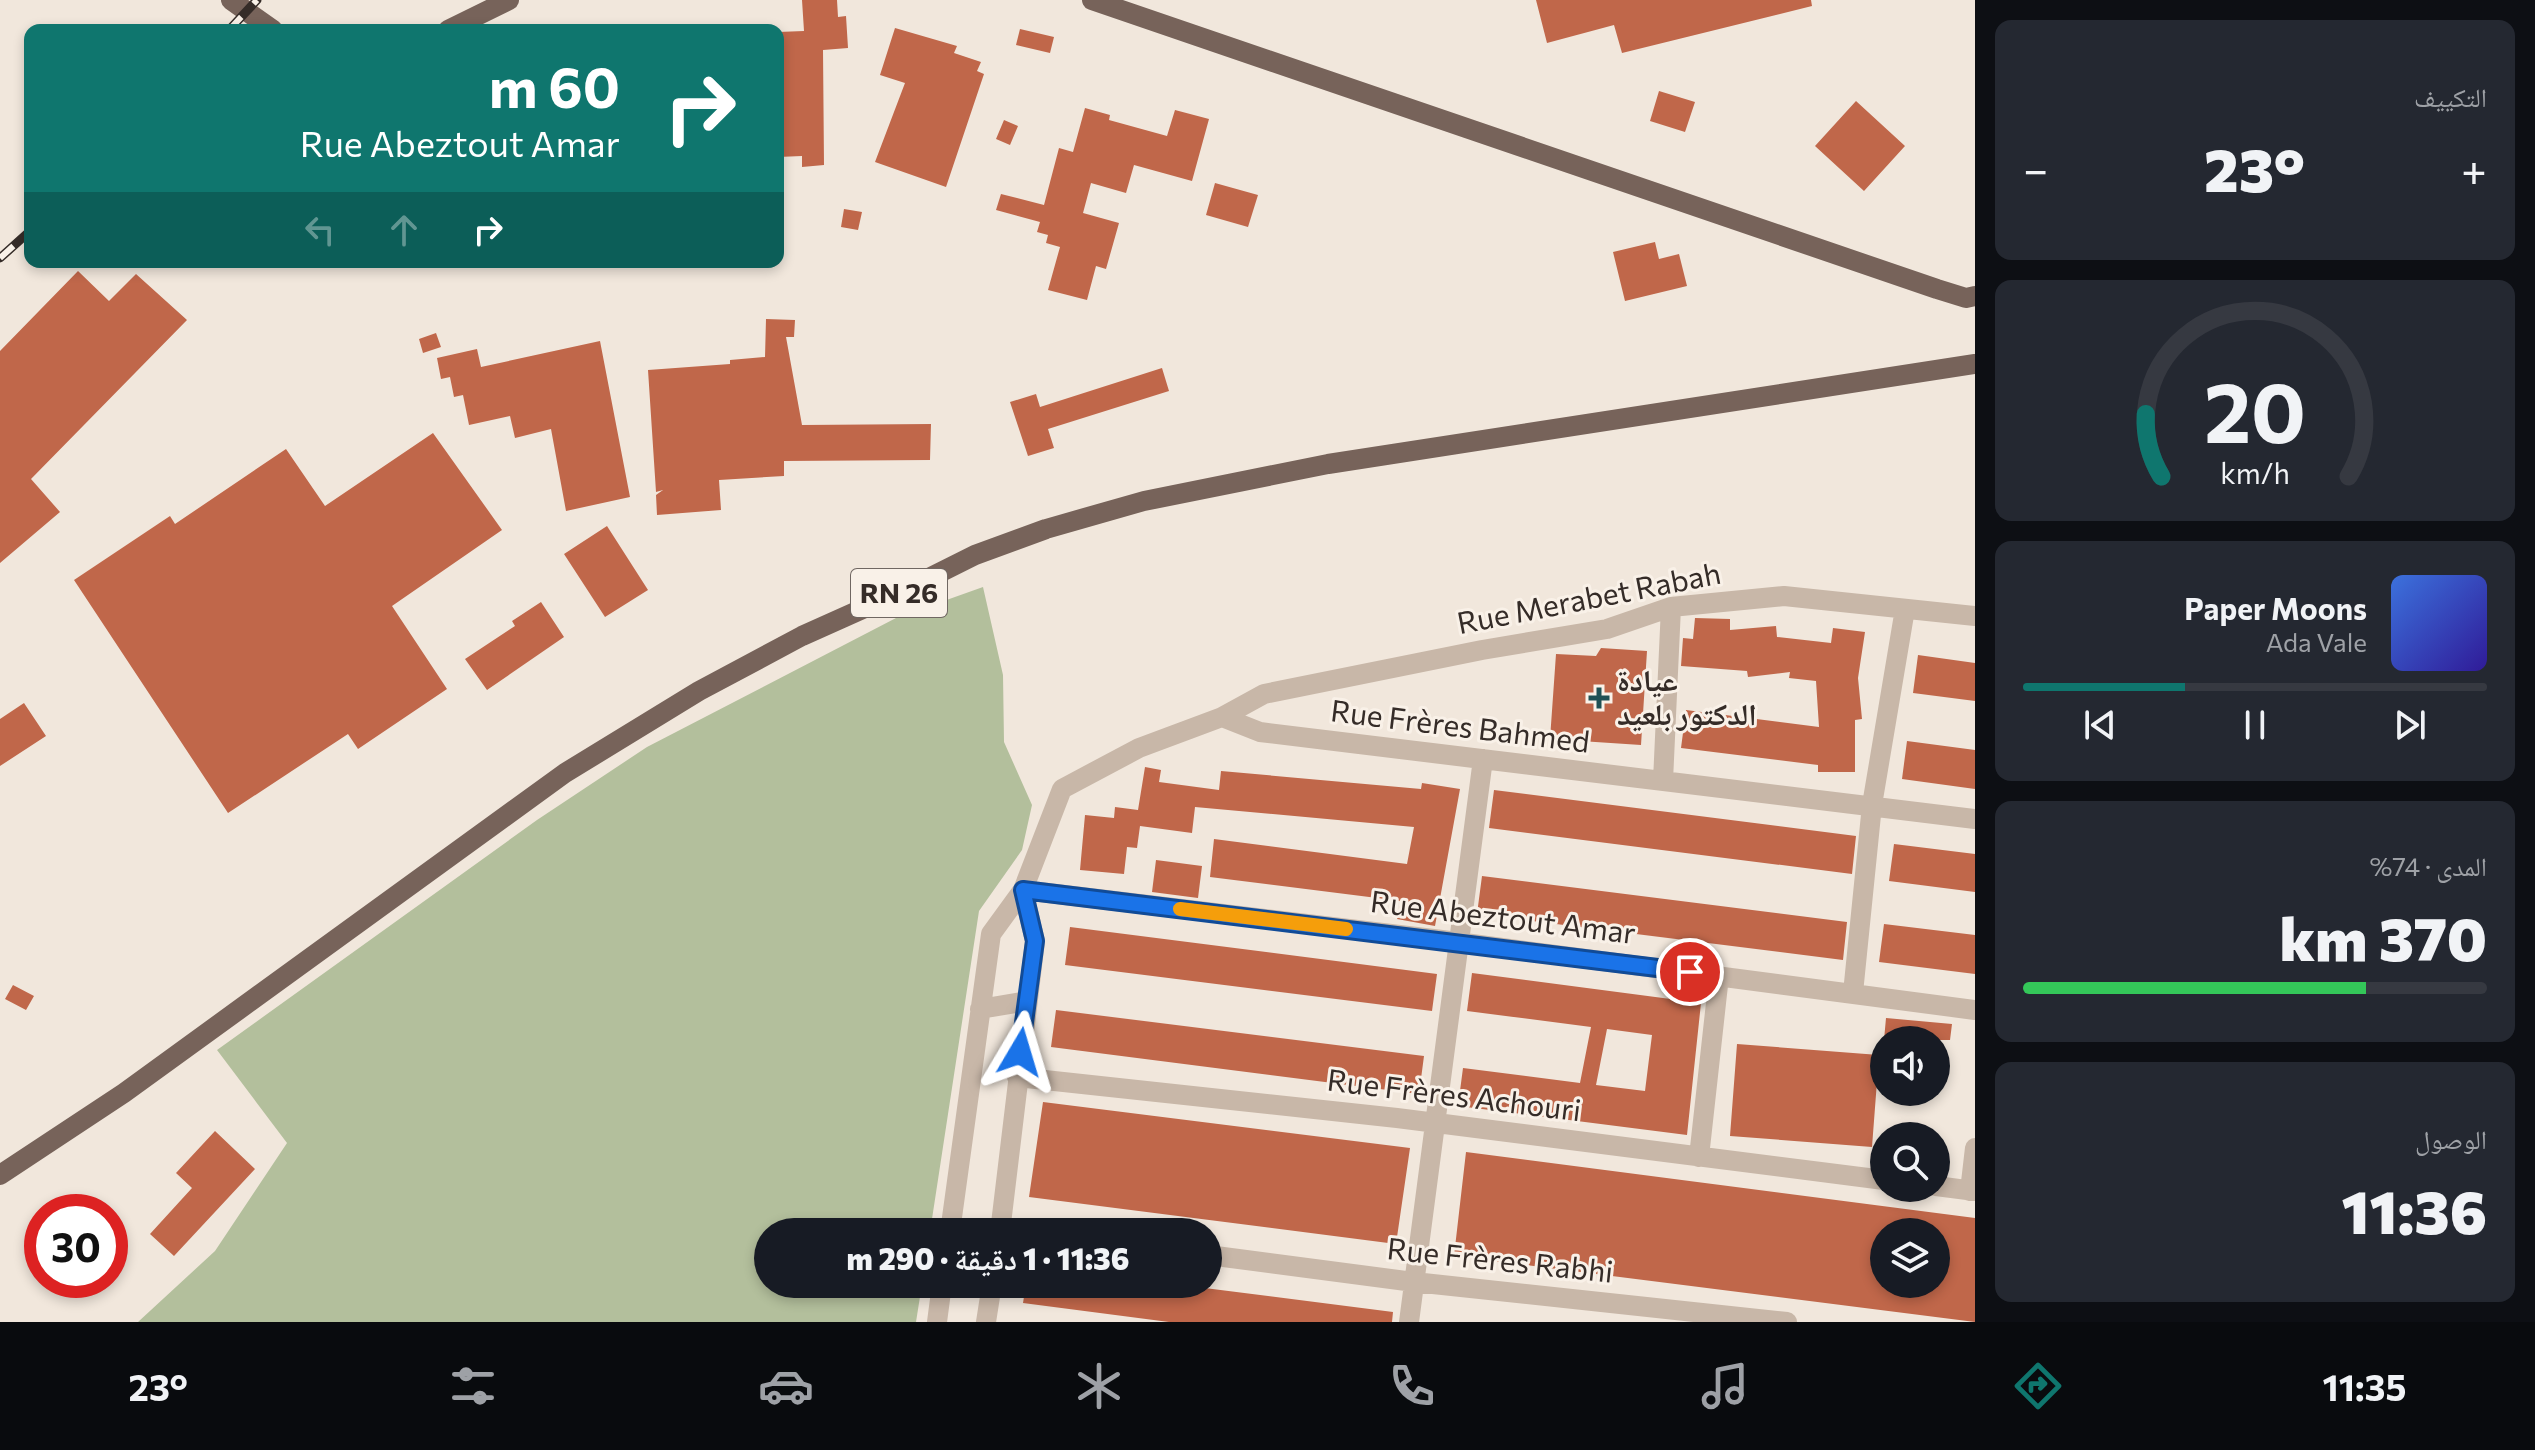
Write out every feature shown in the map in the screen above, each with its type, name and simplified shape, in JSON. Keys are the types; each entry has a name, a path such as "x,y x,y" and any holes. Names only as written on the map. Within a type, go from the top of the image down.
{"main road":[{"path":"231,0 265,24"},
{"path":"460,24 509,0"},
{"path":"1092,0 1937,289 1966,298 1975,296"},
{"name":"RN 26","path":"0,1175 124,1093 565,773 737,670 975,555 1046,529 1144,501 1328,464 1975,366"}],"street":[{"name":"Rue Merabet Rabah","path":"1222,717 1264,694 1482,650 1607,629 1671,607 1784,596 1975,616"},
{"path":"1663,781 1671,607"},
{"path":"1853,993 1872,805 1905,609"},
{"path":"952,1218 991,934 1023,890 1062,789 1139,748 1222,717"},
{"name":"Rue Frères Bahmed","path":"1222,717 1260,732 1975,819"},
{"path":"1409,1322 1483,759"},
{"path":"1001,1218 1035,941 1023,890"},
{"name":"Rue Abeztout Amar","path":"1023,890 1975,1010"},
{"path":"1699,1157 1719,976"},
{"path":"980,1009 1027,1001"},
{"name":"Rue Frères Achouri","path":"1017,1077 1435,1124 1870,1178"},
{"path":"1950,1188 1973,1191 1975,1148"},
{"name":"Rue Frères Rabhi","path":"1222,1257 1414,1282 1787,1322"},
{"path":"937,1322 940,1298"},
{"path":"986,1322 990,1298"}],"green space":[{"path":"983,587 1003,675 1004,742 1032,805 1022,850 979,911 932,1218 754,1218 754,1298 920,1298 916,1322 138,1322 215,1251 287,1143 217,1050 537,820 647,747 896,618"}],"building":[{"path":"802,0 837,0 838,17 846,16 848,48 823,50 824,165 802,167 802,156 784,157 784,32 804,31"},
{"path":"1536,0 1811,0 1812,6 1622,53 1614,25 1547,43"},
{"path":"895,28 957,46 954,53 981,62 977,71 984,74 946,187 875,162 905,83 880,75"},
{"path":"1020,29 1054,37 1050,53 1016,45"},
{"path":"1659,91 1695,102 1685,132 1650,121"},
{"path":"1856,101 1905,146 1864,191 1815,146"},
{"path":"1085,108 1110,115 1109,120 1167,136 1175,110 1209,119 1192,181 1134,165 1126,193 1091,183 1083,213 1119,223 1106,269 1096,266 1087,300 1048,290 1060,247 1046,243 1048,235 1037,232 1040,222 996,210 1001,194 1044,205 1059,148 1073,152"},
{"path":"1004,120 1018,126 1010,145 996,139"},
{"path":"1215,183 1258,195 1248,227 1206,215"},
{"path":"844,209 862,212 858,230 841,227"},
{"path":"1655,242 1659,259 1679,254 1687,286 1625,301 1613,252"},
{"path":"78,271 109,301 136,274 187,320 31,479 60,512 0,563 0,351"},
{"path":"766,319 795,320 794,337 786,337 802,425 931,424 930,460 784,461 784,476 719,480 721,510 657,515 656,495 663,490 656,492 648,370 730,364 730,360 765,357"},
{"path":"436,333 441,347 423,353 419,339"},
{"path":"600,341 630,497 566,511 551,429 515,438 510,416 469,425 463,395 454,397 450,377 441,379 437,358 477,349 481,367"},
{"path":"1162,368 1169,391 1048,429 1054,448 1028,456 1010,402 1036,394 1040,407"},
{"path":"433,433 502,530 392,606 447,689 358,749 348,734 228,813 74,580 170,516 175,524 286,449 325,506"},
{"path":"607,526 648,590 605,617 564,554"},
{"path":"541,602 564,637 487,690 465,659 515,626 512,621"},
{"path":"1695,618 1730,619 1730,630 1776,626 1777,637 1831,643 1833,628 1865,632 1858,678 1862,719 1855,720 1855,772 1818,772 1818,765 1681,748 1686,710 1819,727 1816,681 1789,678 1790,672 1748,677 1747,671 1681,666 1683,638 1693,639"},
{"name":"عيادة الدكتور بلعيد","path":"1601,648 1647,651 1641,745 1550,739 1556,654 1596,656"},
{"path":"1918,655 1975,663 1975,701 1913,693"},
{"path":"24,703 46,736 0,766 0,719"},
{"path":"1907,741 1975,750 1975,789 1902,779"},
{"path":"1145,767 1161,770 1159,782 1219,790 1221,771 1421,789 1422,783 1460,789 1435,926 1397,919 1401,901 1210,877 1214,839 1407,864 1414,827 1195,807 1192,833 1140,826 1137,848 1127,847 1124,874 1080,870 1085,815 1114,818 1115,807 1138,810"},
{"path":"1494,790 1856,836 1852,874 1489,828"},
{"path":"1894,844 1975,854 1975,892 1889,881"},
{"path":"1156,860 1202,866 1198,898 1152,892"},
{"path":"1482,876 1847,922 1843,960 1477,914"},
{"path":"1884,924 1975,935 1975,974 1879,962"},
{"path":"1070,927 1437,974 1432,1011 1065,965"},
{"path":"1472,973 1701,1003 1687,1135 1458,1106 1463,1068 1580,1083 1591,1027 1467,1011","holes":["1607,1029 1652,1035 1645,1091 1596,1085"]},
{"path":"13,985 34,996 26,1010 5,999"},
{"path":"1056,1010 1424,1056 1419,1094 1051,1047"},
{"path":"1886,1018 1952,1024 1950,1040 1950,1026 1885,1026"},
{"path":"1737,1044 1870,1054 1870,1106 1875,1106 1874,1122 1870,1122 1870,1147 1730,1136"},
{"path":"1043,1102 1410,1148 1396,1244 1222,1222 1222,1218 1193,1218 1029,1197"},
{"path":"215,1131 255,1169 174,1256 150,1234 192,1188 176,1173"},
{"path":"1466,1152 1975,1218 1975,1322 1454,1256"},
{"path":"1222,1290 1393,1312 1392,1322 1169,1322 1023,1303 1024,1298 1222,1298"}],"railway":[{"path":"235,24 257,0"},
{"path":"0,258 24,236"}],"slow traffic":[{"path":"1180,909 1346,929"}],"place":[{"name":"عيادة الدكتور بلعيد","path":"1599,698"}],"route":[{"path":"1020,1052 1035,941 1023,890 1690,972"}]}
